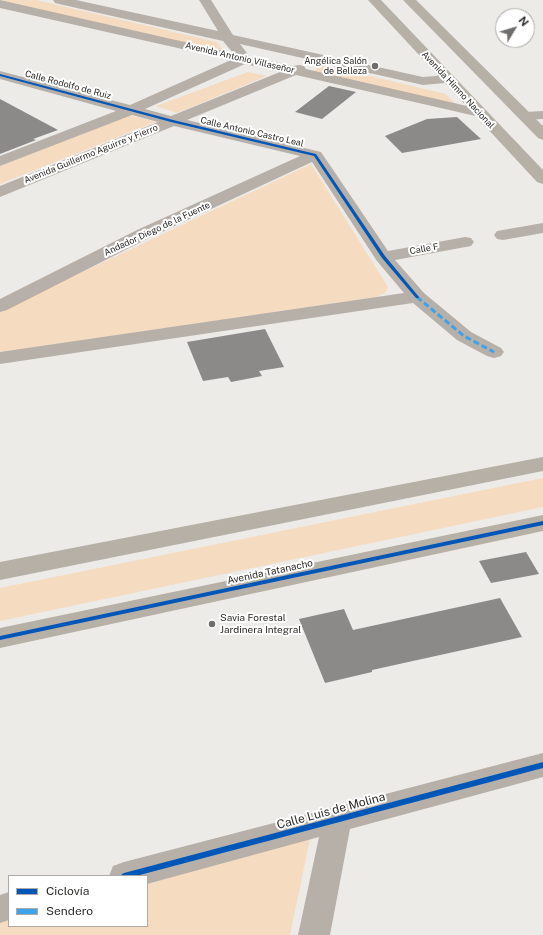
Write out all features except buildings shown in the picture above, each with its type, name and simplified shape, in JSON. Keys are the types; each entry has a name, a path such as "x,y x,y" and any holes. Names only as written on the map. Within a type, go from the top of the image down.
{"main road":[{"name":"Avenida Himno Nacional","path":"374,0 543,179"},
{"path":"408,0 543,135"},
{"path":"0,571 543,464"},
{"name":"Avenida Tatanacho","path":"0,638 543,523"}],"street":[{"name":"Avenida Antonio Villaseñor","path":"58,0 313,58 423,81 440,80 445,76"},
{"path":"0,161 131,110 245,59 229,39 205,0"},
{"name":"Avenida Antonio Villaseñor","path":"0,4 480,113"},
{"name":"Avenida Guillermo Aguirre y Fierro","path":"0,192 296,71 313,58"},
{"name":"Calle Rodolfo de Ruiz","path":"1,77 131,110"},
{"name":"Calle Antonio Castro Leal","path":"131,110 172,122 315,155 383,257 417,297 464,336 494,352"},
{"path":"525,116 543,115"},
{"name":"Andador Diego de la Fuente","path":"0,306 143,234 315,155"},
{"path":"504,235 543,228"},
{"name":"Calle F","path":"383,257 465,242"},
{"path":"0,358 417,297"},
{"name":"Calle Luis de Molina","path":"128,875 543,765"},
{"path":"314,935 336,820"}],"shaded area":[{"path":"0,0 36,0 217,42 225,53"},
{"path":"320,64 446,94 458,107 312,74"},
{"path":"248,72 267,76 177,113 156,106"},
{"path":"129,115 156,122 0,184 0,166"},
{"path":"311,164 388,287 385,293 376,297 5,352 0,351 0,311"},
{"path":"543,478 543,507 0,621 0,588"},
{"path":"311,834 290,935 0,935 0,919 8,916 8,927 148,927 148,879"}],"marked path":[{"path":"417,297 464,336 494,352"}],"cycle path":[{"path":"0,75 172,121 315,155 383,257 417,297"},
{"path":"0,638 543,523"},
{"path":"128,875 543,765"}],"place":[{"name":"Angélica Salón de Belleza","path":"375,66"},
{"name":"Savia Forestal Jardinera Integral","path":"212,624"}]}
